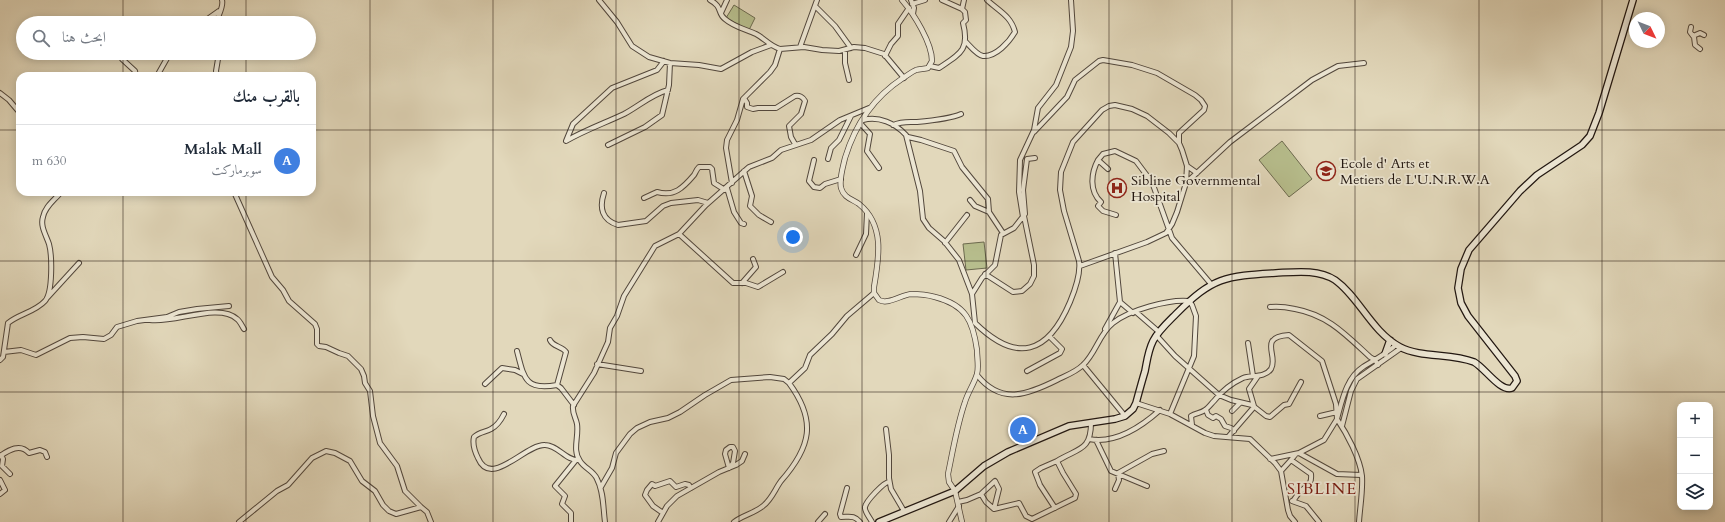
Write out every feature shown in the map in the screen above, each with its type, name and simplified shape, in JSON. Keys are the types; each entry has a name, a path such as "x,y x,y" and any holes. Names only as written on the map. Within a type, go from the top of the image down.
{"main road":[{"path":"879,522 955,491 984,466 1008,452 1065,427 1125,416 1133,409 1136,403 1150,348 1158,333 1189,301 1211,284 1227,278 1253,274 1298,272 1314,272 1324,275 1338,283 1367,318 1390,340 1399,346 1473,362 1507,389 1512,388 1517,384 1515,376 1468,316 1461,303 1458,288 1461,269 1469,250 1520,191 1541,172 1582,145 1590,136 1599,113 1633,0"},
{"path":"1385,354 1390,340"}],"street":[{"path":"218,16 222,6 222,0"},
{"path":"599,0 632,46 646,55 670,63 699,65 721,69 752,52 771,45"},
{"path":"710,0 719,7 724,19 729,23 740,29 756,34 771,45 780,49 800,47 822,50 865,48 885,56 904,78"},
{"path":"721,13 727,0"},
{"path":"902,0 913,14 930,47 932,61 930,66"},
{"path":"913,14 914,8 911,2 925,0"},
{"path":"942,0 962,9 965,12 966,20 963,23 966,42 962,52 939,68 930,66 915,70 881,95 869,108 848,151 841,179 841,187 846,196 867,212 875,225 878,242 878,257 874,293 879,300 884,302 914,294 940,299 960,309 974,324 995,338 1017,349 1033,347 1050,336 1057,328 1075,290 1080,266 1064,211 1060,190 1061,172 1073,142 1102,110 1112,105 1137,111 1169,133 1179,143"},
{"path":"962,9 964,0"},
{"path":"966,42 980,55 984,56 1000,50 1010,40 1015,32 1008,17 987,0"},
{"path":"1034,132 1038,108 1056,85 1071,47 1073,31 1070,0"},
{"path":"800,47 816,2"},
{"path":"816,2 851,48"},
{"path":"885,56 891,44 898,36 898,24 909,8"},
{"path":"212,16 219,11"},
{"path":"1691,27 1690,32 1694,37 1695,45 1700,49"},
{"path":"1694,37 1700,33 1704,35"},
{"path":"732,182 726,142 737,120 744,98 772,70 780,49"},
{"path":"845,50 845,63 849,80"},
{"path":"985,274 1012,292 1022,291 1030,284 1034,276 1035,269 1019,192 1020,164 1022,155 1034,132 1067,97 1075,80 1099,61 1107,59 1132,65 1157,74 1195,95 1205,106 1204,110 1180,133 1179,143 1187,166 1186,183 1177,212 1169,230 1147,242 1080,266"},
{"path":"123,60 135,72"},
{"path":"159,72 166,60"},
{"path":"216,72 218,60"},
{"path":"664,61 657,70 612,88 573,124 566,141 586,130 624,114 658,94 668,90"},
{"path":"608,145 661,117 664,113 668,90 670,63"},
{"path":"1186,183 1230,142 1312,80 1338,66 1364,63"},
{"path":"0,93 16,108"},
{"path":"744,98 746,107 753,109 776,108 795,96 804,98 805,101 800,114 789,126 791,137 795,144"},
{"path":"571,522 571,513 562,504 565,496 555,486 577,460 577,426 572,410 591,379 608,342 610,328 617,316 624,296 637,277 648,255 657,244 679,234 708,203 726,189 744,171 753,165 772,158 781,150 795,144 811,140 834,124 869,108"},
{"path":"893,125 903,121 920,121 951,117 961,114"},
{"path":"828,159 831,148 839,140 851,116"},
{"path":"862,122 878,119 893,125 904,132 908,137 911,157 920,191 923,219 929,228 945,243 959,260 972,294 978,364 977,375 965,402 948,474 949,482 955,491 962,522"},
{"path":"862,122 870,134 867,151 879,168"},
{"path":"1169,133 1180,133"},
{"path":"908,137 922,140 954,151 959,158 962,167 988,199 989,212 1003,233"},
{"path":"1116,215 1103,211 1098,206 1101,202 1095,193 1092,181 1092,175 1098,160 1103,154 1115,151 1136,161 1152,182 1174,241 1211,284"},
{"path":"972,294 985,274 995,265 998,242 1003,233 1010,230 1023,217 1025,211 1023,186 1026,159 1035,158"},
{"path":"814,160 809,181 814,187 820,188 825,184 841,179"},
{"path":"1098,160 1108,169"},
{"path":"1187,166 1197,173"},
{"path":"644,198 657,192 666,194 671,193 686,185 699,167 710,167 712,169 714,183 726,189 734,212 741,223 744,224"},
{"path":"744,171 752,196 750,206 761,217 771,222"},
{"path":"604,193 600,204 602,211 609,220 618,225 646,221 663,206 669,204 698,200 708,203"},
{"path":"666,194 669,204"},
{"path":"47,298 50,290 52,259 42,218 48,206 57,196"},
{"path":"236,196 272,276 283,290 289,301 315,324 318,331 317,344 320,347 326,347 348,356 361,369 365,383 370,391 373,416 380,443 397,466 406,491 420,507 427,512 431,522"},
{"path":"970,200 975,206 989,212"},
{"path":"856,254 866,234 868,218 867,212"},
{"path":"945,243 967,215"},
{"path":"679,234 731,282 758,287 783,272"},
{"path":"977,375 993,390 1004,393 1024,394 1053,382 1083,365 1092,354 1120,302 1115,253"},
{"path":"742,283 756,267 753,259"},
{"path":"0,360 3,359 8,323 40,306 79,262"},
{"path":"789,382 805,368 810,355 832,334 847,316 874,293"},
{"path":"1105,331 1116,320 1135,312 1172,302 1189,301 1196,314 1194,356 1170,414"},
{"path":"1120,302 1135,312 1158,333 1175,356 1219,395 1254,407 1266,416 1270,417 1284,405 1290,404 1301,382"},
{"path":"4,352 21,350 36,355 70,338 83,337 103,339 109,336 117,328 136,321 167,317 179,312 197,309 229,306"},
{"path":"1270,307 1277,306 1303,310 1326,319 1370,357 1376,360 1378,365"},
{"path":"148,320 171,320 183,316 221,313 229,314 236,318 244,329"},
{"path":"1192,425 1191,416 1206,410 1219,395 1235,382 1243,378 1258,376 1268,372 1272,368 1272,341 1276,337 1289,335 1322,361 1335,400 1337,419 1342,426 1359,463 1362,475 1358,522"},
{"path":"1027,371 1060,353 1062,349 1061,347 1050,336"},
{"path":"550,340 553,345 562,347 566,352"},
{"path":"1248,343 1253,376"},
{"path":"1335,400 1342,398 1358,379 1378,365 1399,346"},
{"path":"517,351 523,374"},
{"path":"1342,426 1349,390 1354,375 1385,354 1393,351"},
{"path":"566,352 572,352"},
{"path":"557,385 566,352"},
{"path":"597,364 641,371"},
{"path":"1083,365 1125,416"},
{"path":"485,384 502,368 515,370 523,374 535,386 541,387 557,385 574,405"},
{"path":"1354,375 1358,379"},
{"path":"1254,407 1249,389 1258,376"},
{"path":"601,487 612,468 616,453 630,434 637,428 650,422 665,419 680,412 704,395 731,380 770,377 784,379 789,382 798,396 808,419 805,443 792,470 781,481 767,502 756,511 743,516 734,522"},
{"path":"1281,470 1297,454 1324,440 1337,419 1345,394"},
{"path":"1335,400 1341,407 1346,407"},
{"path":"1136,403 1170,414 1205,433 1214,436 1250,439 1281,470 1290,516 1295,522"},
{"path":"1232,411 1240,403"},
{"path":"1228,437 1234,432 1254,407"},
{"path":"1089,439 1105,440 1136,428 1146,423 1160,410"},
{"path":"1206,410 1208,415 1213,418 1214,416 1220,418 1225,426 1231,428 1234,432"},
{"path":"1320,416 1337,412"},
{"path":"504,414 498,424 492,429 474,437 474,450 479,460 487,468 492,470 500,468 535,447 545,445 555,448 577,460 596,476 601,487 605,522"},
{"path":"1056,508 1040,485 1035,472 1084,446 1089,439 1091,422"},
{"path":"886,429 889,482 892,491 904,511"},
{"path":"1096,440 1109,469 1147,486"},
{"path":"10,474 2,466 3,460 1,455 12,448 24,449 29,453 30,458"},
{"path":"29,453 40,450 45,452 47,457"},
{"path":"239,522 278,491 288,485 312,458 326,451 335,453 350,461 362,481 375,491 383,505 390,511 396,514 420,507"},
{"path":"1118,473 1152,454 1164,451"},
{"path":"658,522 672,500 691,488 742,461 745,454"},
{"path":"1270,458 1297,454 1338,474 1362,475"},
{"path":"1291,460 1311,474 1312,478 1309,486 1300,492 1294,501"},
{"path":"994,509 1019,503 1026,516 1032,519 1075,498 1076,494 1063,473 1058,461"},
{"path":"1115,489 1119,480 1118,473"},
{"path":"0,480 5,490 0,494"},
{"path":"663,513 653,506 646,495 647,490 652,484 655,486 670,481 676,487 685,484 689,485 691,488"},
{"path":"872,522 866,512 866,506 869,499 883,484 889,482"},
{"path":"949,522 958,504 981,494 994,482 996,482 1000,489 994,509"},
{"path":"846,488 840,514 841,516 850,515 857,518 860,522"},
{"path":"981,494 986,502 994,509"},
{"path":"1287,502 1294,501 1310,510 1319,522"},
{"path":"818,522 825,514"}],"green space":[{"path":"734,5 755,18 749,30 726,18"},
{"path":"1282,141 1312,179 1289,197 1259,160"},
{"path":"984,242 987,268 966,270 963,244"}],"place":[{"name":"Ecole d' Arts et Metiers de L'U.N.R.W.A","path":"1326,171"},
{"name":"Sibline Governmental Hospital","path":"1117,188"},
{"name":"Malak Mall","path":"1023,430"}],"district":[{"name":"SIBLINE","path":"1322,488"}]}
